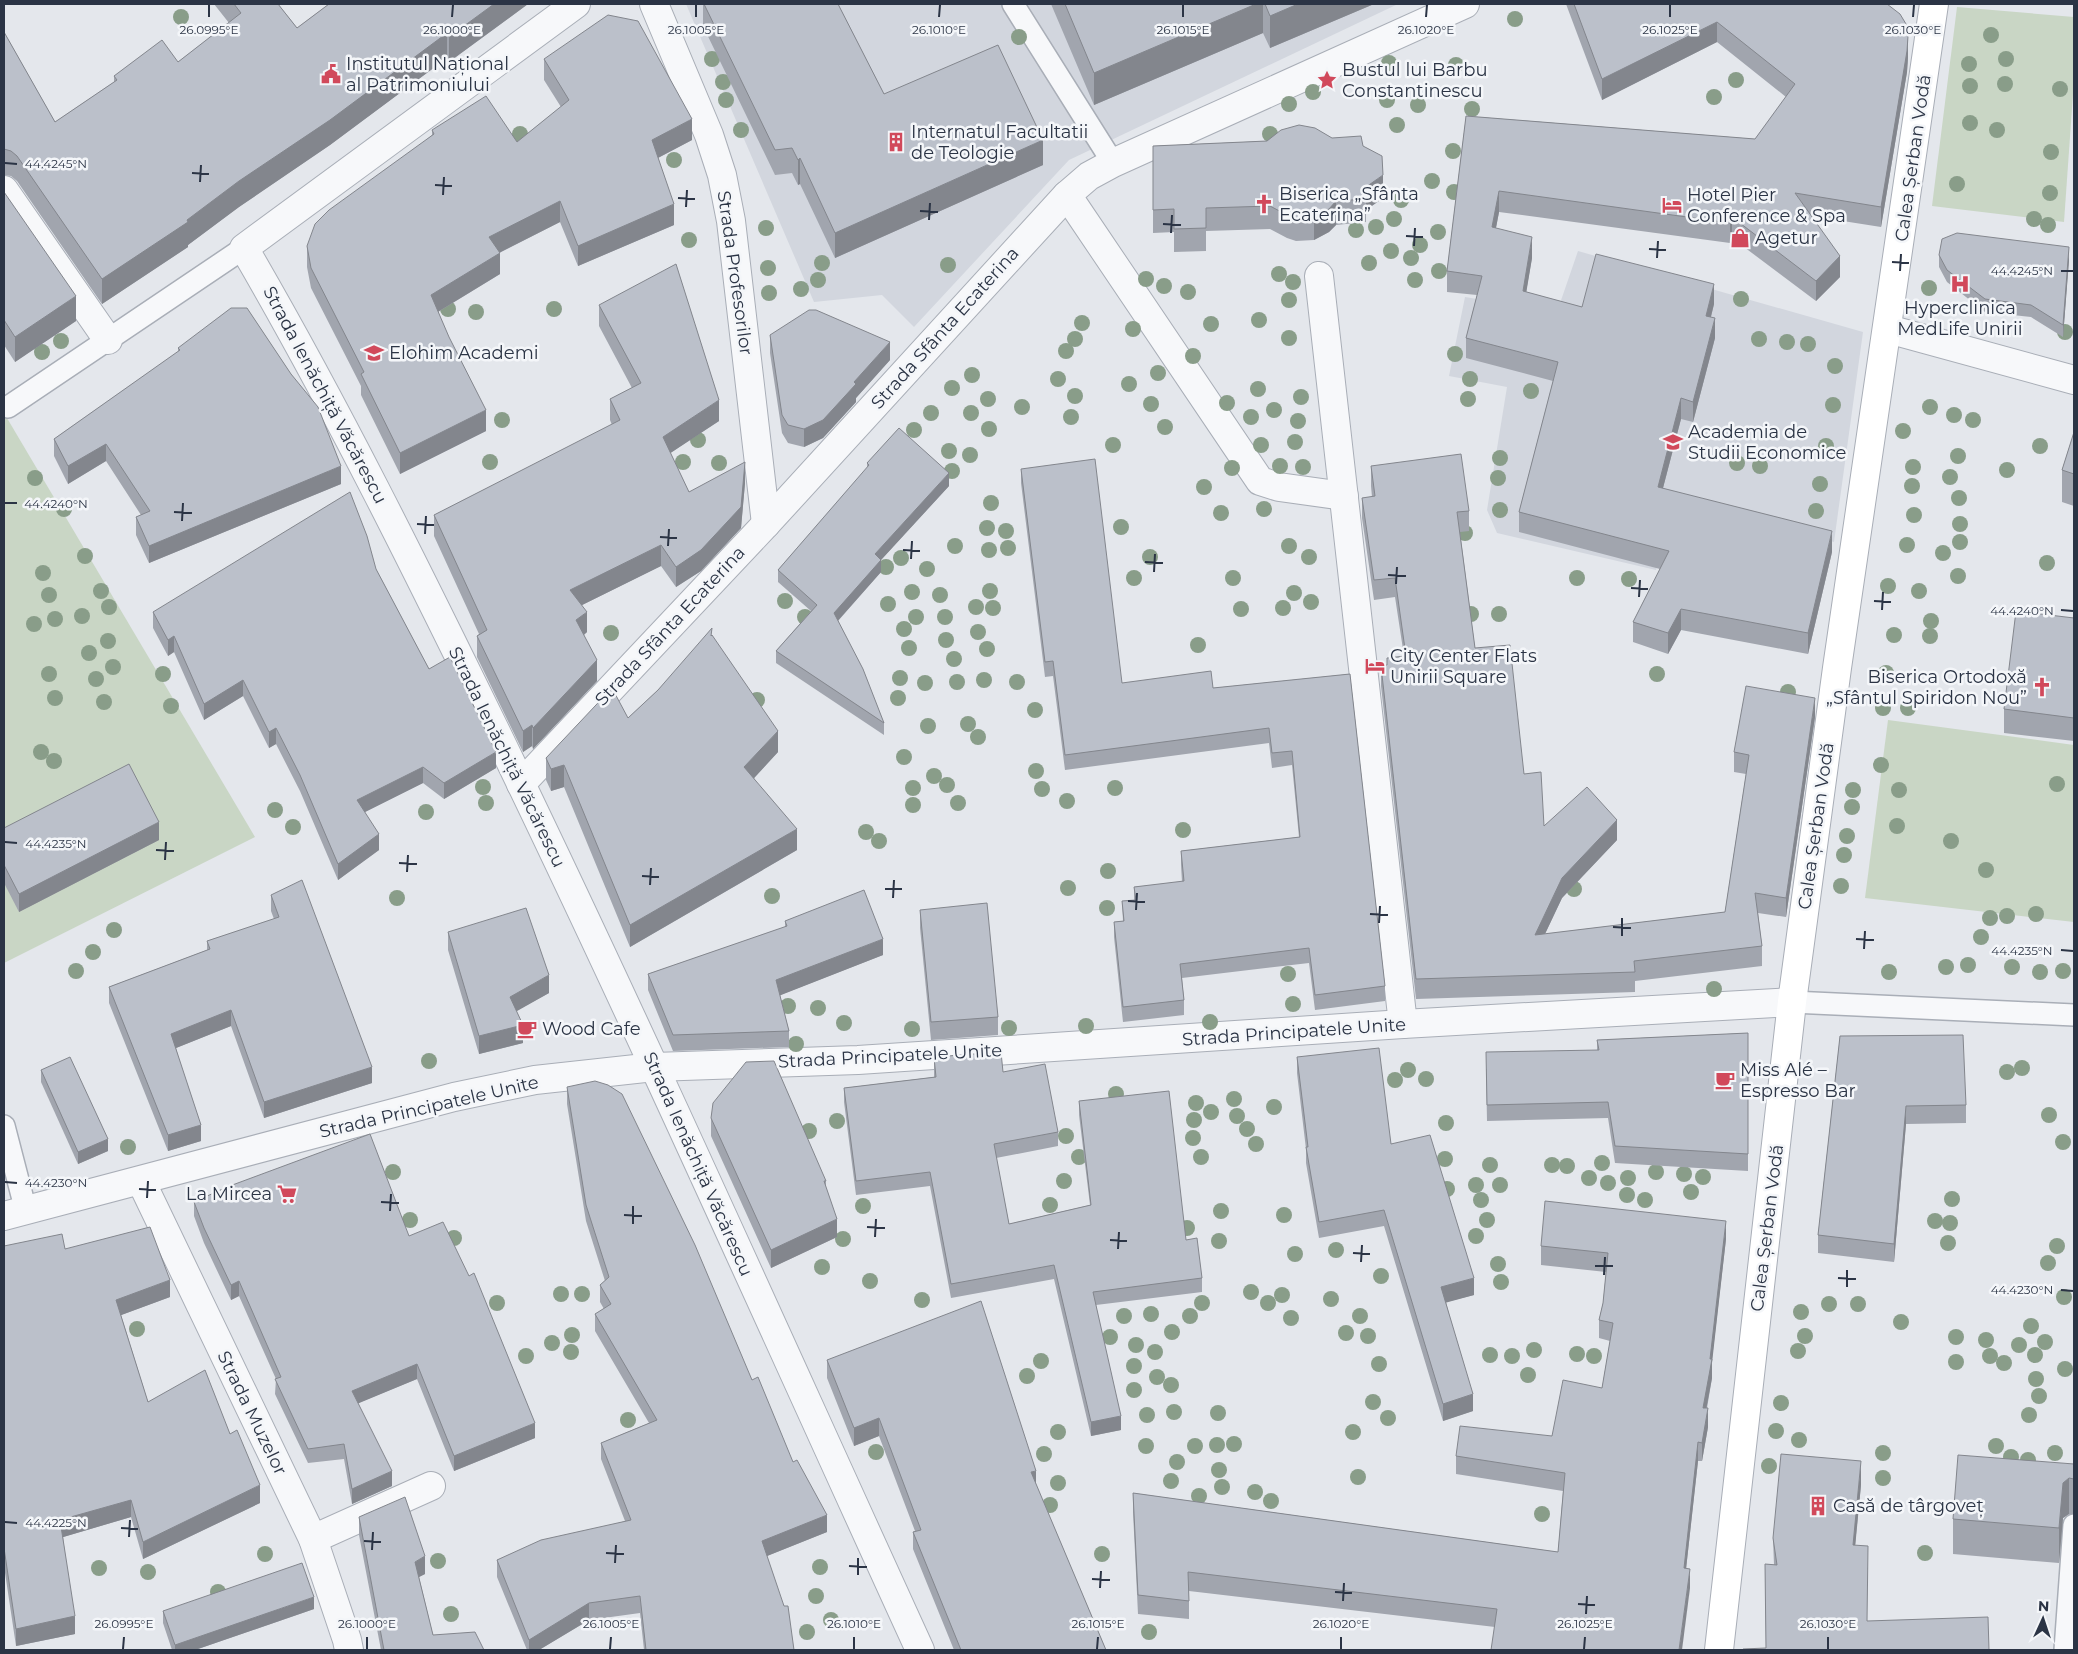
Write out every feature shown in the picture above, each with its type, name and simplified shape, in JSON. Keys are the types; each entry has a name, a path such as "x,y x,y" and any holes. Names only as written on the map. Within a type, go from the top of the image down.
{"street":[{"path":"244,248 576,4"},
{"name":"Strada Profesorilor","path":"654,4 708,135 726,194 731,221 766,524"},
{"name":"Strada Sfânta Ecaterina","path":"521,784 766,524 1067,195 1089,176 1113,163 1465,4"},
{"name":"Calea Șerban Vodă","path":"1719,1650 1792,1002 1837,668 1934,4"},
{"path":"4,190 108,340"},
{"path":"1067,195 1260,481 1279,487 1344,496"},
{"name":"Strada Ienăchiță Văcărescu","path":"244,248 282,312 392,520 521,784 654,1067 920,1650"},
{"path":"1319,276 1403,1024"},
{"path":"1888,329 2074,380"},
{"name":"Strada Principatele Unite","path":"15,1213 454,1097 535,1080 654,1067 858,1060 1403,1024 1792,1002"},
{"name":"Strada Muzelor","path":"141,1181 313,1540 349,1650"},
{"path":"313,1540 431,1486"}],"lane":[{"path":"1013,4 1113,163"},
{"path":"8,407 244,248"},
{"path":"1792,1002 2074,1016"},
{"path":"4,1126 15,1213"},
{"path":"2065,1650 2074,1525"}],"shaded area":[{"path":"686,4 1398,4 1069,160 914,327 882,295 814,302"},
{"name":"Academia de Studii Economice","path":"1578,251 1863,332 1834,542 1679,497 1656,570 1497,533 1487,510 1507,387 1449,376 1465,297 1557,312"}],"green space":[{"path":"1957,7 2074,17 2074,80 2064,222 1932,206"},
{"path":"4,413 255,837 4,963"},
{"path":"1888,720 2074,745 2074,922 1865,898"}],"building":[{"path":"234,4 278,4 297,28 329,4 494,4 449,37 447,33 330,120 239,181 187,220 188,222 102,279 17,156 11,151 4,149 4,32 55,122 117,80 114,76 162,40 178,62 241,13"},
{"name":"Internatul Facultatii de Teologie","path":"704,4 838,4 884,94 998,45 1043,140 835,233 800,158 798,160 792,148 775,150"},
{"path":"1065,4 1256,4 1094,73"},
{"path":"1265,4 1298,4 1270,16"},
{"path":"1574,4 1887,4 1900,14 1906,24 1908,36 1907,51 1881,207 1795,193 1840,256 1816,281 1732,217 1730,223 1499,191 1492,227 1532,237 1523,291 1582,307 1596,254 1714,284 1706,316 1715,318 1693,402 1681,398 1658,487 1832,531 1808,633 1681,609 1668,633 1633,622 1669,551 1519,512 1558,362 1466,338 1482,276 1447,271 1466,116 1755,139 1795,84 1717,22 1602,79"},
{"path":"608,15 638,21 692,119 652,140 674,204 578,246 560,201 489,237 500,253 431,295 449,337 486,410 400,453 361,374 364,372 311,268 307,246 315,224 329,210 434,134 432,130 486,96 517,142 569,100 544,59"},
{"name":"Biserica „Sfânta Ecaterina”","path":"1299,125 1315,128 1332,138 1361,136 1363,146 1382,156 1383,175 1366,187 1366,199 1336,201 1329,209 1314,217 1296,218 1270,206 1206,208 1206,228 1174,229 1174,209 1153,210 1153,146 1267,141 1281,130"},
{"path":"4,192 76,296 15,337 4,320"},
{"path":"1957,233 2069,247 2063,325 2031,305 1985,299 1947,270 1939,255 1942,239"},
{"path":"676,264 719,400 663,437 689,492 745,462 741,507 701,550 676,567 661,545 570,590 587,612 576,620 597,660 533,728 532,725 523,731 477,636 487,630 434,515 620,420 610,399 641,383 599,305"},
{"path":"231,308 247,308 291,374 318,407 341,466 149,546 136,517 150,511 106,444 68,466 54,439 180,350 178,348"},
{"path":"809,310 816,310 890,342 854,382 856,384 823,420 804,429 788,425 782,415 770,335"},
{"path":"899,428 949,473 875,554 881,560 834,613 863,669 884,723 776,651 817,605 778,570 869,465 867,463"},
{"path":"2074,432 2074,474 2062,470"},
{"path":"1461,454 1469,511 1457,512 1475,648 1510,645 1524,774 1541,772 1544,826 1587,787 1617,820 1562,878 1535,935 1725,912 1749,755 1734,752 1746,686 1815,698 1786,898 1755,893 1762,946 1634,961 1635,972 1416,979 1381,666 1387,665 1387,658 1406,656 1395,578 1374,580 1362,498 1375,496 1371,466"},
{"path":"1095,459 1122,683 1211,671 1213,688 1350,674 1385,986 1315,995 1309,948 1180,964 1184,1000 1123,1007 1114,922 1124,921 1122,901 1136,900 1134,887 1184,881 1181,851 1300,837 1292,751 1272,753 1269,728 1065,755 1053,661 1045,662 1021,469"},
{"path":"350,492 367,536 376,569 429,669 450,657 496,752 444,783 423,767 357,800 379,834 338,864 300,775 276,728 269,732 243,680 204,704 174,636 168,640 153,612"},
{"name":"Biserica Ortodoxă „Sfântul Spiridon Nou”","path":"2016,611 2074,618 2074,718 2004,709"},
{"path":"712,628 711,636 778,731 744,767 797,829 630,925 564,765 551,769 546,758 612,688 628,718 658,690"},
{"path":"129,764 159,822 19,894 4,865 4,828"},
{"path":"302,880 372,1067 264,1102 231,1010 171,1034 201,1125 168,1135 109,987 210,949 207,941 279,917 271,895"},
{"path":"864,890 883,939 776,980 789,1031 673,1035 648,974 787,926 785,921"},
{"path":"987,903 998,1017 931,1022 920,910"},
{"path":"526,908 549,975 510,997 523,1025 479,1036 448,932"},
{"path":"1748,1033 1748,1154 1615,1146 1608,1102 1487,1105 1486,1052 1599,1050 1597,1040"},
{"path":"1963,1035 1966,1105 1906,1106 1894,1244 1818,1235 1840,1036"},
{"path":"1379,1048 1391,1144 1430,1135 1474,1278 1441,1287 1473,1394 1443,1404 1384,1210 1319,1222 1306,1147 1308,1147 1297,1057"},
{"path":"1001,1052 1003,1072 1045,1064 1058,1132 994,1144 1009,1224 1091,1205 1079,1101 1169,1091 1186,1240 1197,1238 1202,1278 1093,1292 1121,1416 1091,1422 1054,1265 951,1284 930,1172 856,1181 844,1088 936,1077 934,1057"},
{"path":"70,1057 108,1139 78,1152 41,1070"},
{"path":"774,1061 826,1181 824,1181 837,1219 771,1250 711,1118 713,1103 746,1062"},
{"path":"595,1081 608,1085 622,1094 695,1245 752,1380 758,1377 793,1462 797,1460 827,1515 762,1541 784,1606 788,1606 794,1650 646,1650 640,1596 589,1603 529,1640 497,1560 541,1540 631,1520 601,1443 657,1420 595,1314 611,1304 600,1285 609,1277 586,1205 567,1087"},
{"path":"370,1134 409,1236 443,1222 469,1276 474,1273 535,1423 454,1456 417,1364 352,1391 392,1471 352,1489 344,1444 308,1449 275,1379 281,1377 239,1281 231,1285 194,1202 227,1187"},
{"path":"1545,1201 1726,1221 1710,1359 1712,1359 1703,1408 1708,1408 1702,1443 1698,1442 1684,1568 1690,1569 1679,1650 1491,1650 1497,1609 1188,1572 1189,1601 1138,1595 1133,1493 1558,1552 1565,1473 1456,1456 1460,1426 1552,1436 1563,1380 1602,1388 1613,1323 1599,1320 1603,1303 1608,1253 1541,1246"},
{"path":"150,1227 170,1280 116,1300 148,1402 205,1370 230,1434 237,1430 260,1485 143,1542 131,1500 60,1520 75,1616 16,1629 4,1548 4,1246 62,1234 65,1249"},
{"path":"981,1301 1036,1471 1031,1472 1106,1650 961,1650 913,1532 921,1530 879,1418 854,1428 827,1360"},
{"path":"1781,1454 1861,1461 1853,1545 1868,1546 1867,1621 1988,1617 1989,1650 1743,1650 1766,1648 1765,1564 1777,1565 1773,1538"},
{"path":"1958,1455 2074,1464 2074,1479 2069,1478 2063,1483 2059,1528 1953,1519"},
{"path":"405,1497 425,1556 415,1562 433,1635 475,1632 484,1650 384,1650 359,1517"},
{"path":"302,1563 314,1597 175,1645 163,1611"}],"place":[{"name":"Institutul Național al Patrimoniului","path":"331,74"},
{"name":"Bustul lui Barbu Constantinescu","path":"1327,80"},
{"name":"Internatul Facultatii de Teologie","path":"896,142"},
{"name":"Biserica „Sfânta Ecaterina”","path":"1264,204"},
{"name":"Hotel Pier Conference & Spa","path":"1672,205"},
{"name":"Agetur","path":"1740,238"},
{"name":"Hyperclinica MedLife Unirii","path":"1960,284"},
{"name":"Elohim Academi","path":"374,353"},
{"name":"Academia de Studii Economice","path":"1673,442"},
{"name":"City Center Flats Unirii Square","path":"1375,666"},
{"name":"Biserica Ortodoxă „Sfântul Spiridon Nou”","path":"2042,687"},
{"name":"Wood Cafe","path":"527,1029"},
{"name":"Miss Alé – Espresso Bar","path":"1725,1080"},
{"name":"La Mircea","path":"287,1194"},
{"name":"Casă de târgoveț","path":"1818,1506"}]}
